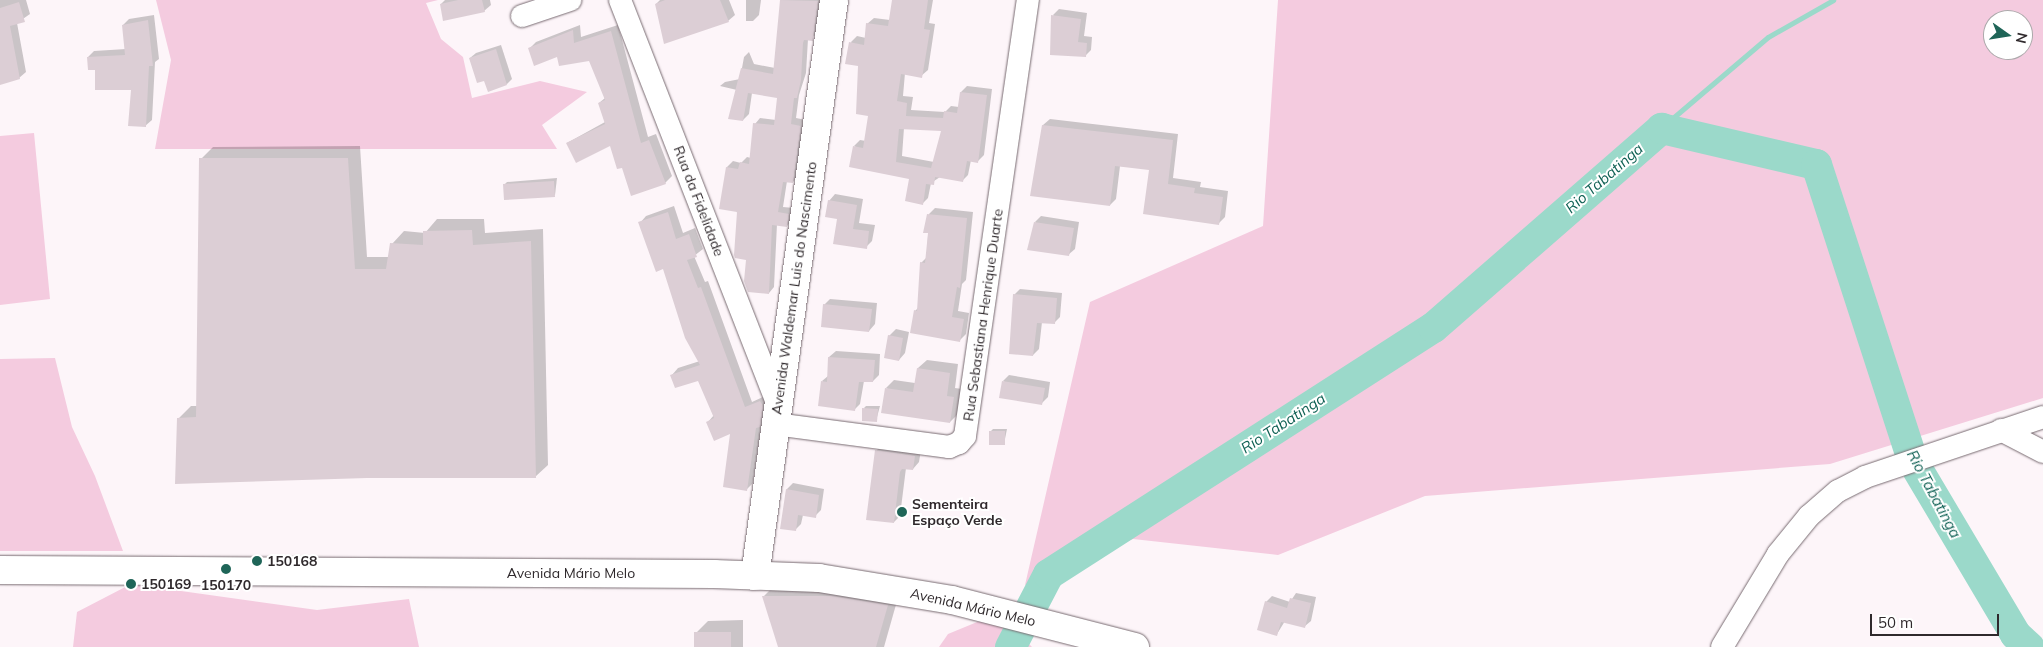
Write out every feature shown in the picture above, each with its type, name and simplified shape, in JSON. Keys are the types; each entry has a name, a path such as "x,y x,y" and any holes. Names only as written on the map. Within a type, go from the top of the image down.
{"main road":[{"name":"Avenida Waldemar Luis do Nascimento","path":"756,576 776,413 834,0"},
{"name":"Avenida Mário Melo","path":"0,570 818,578 872,585 999,613 1135,647"}],"street":[{"path":"522,16 570,0"},
{"name":"Rua da Fidelidade","path":"620,0 776,413"},
{"name":"Rua Sebastiana Henrique Duarte","path":"776,413 948,447 959,443 965,436 1028,0"},
{"path":"1722,647 1778,554 1809,516 1838,491 1886,471 2043,417"},
{"path":"2001,430 2043,452"}],"shaded area":[{"path":"156,0 438,0 426,3 441,39 463,57 472,98 540,81 587,92 542,125 557,149 155,149 171,60"},
{"path":"1278,0 2043,0 2043,398 1830,464 1425,496 1278,555 1133,539 1025,585 1090,302 1263,226"},
{"path":"34,133 50,299 0,305 0,136"},
{"path":"55,358 72,427 95,476 123,551 0,551 0,359"},
{"path":"131,584 317,610 409,599 419,647 73,647 77,612"},
{"path":"999,613 1032,647 939,647 948,634"}],"building":[{"path":"458,0 482,0 485,12 443,21 440,4"},
{"path":"665,0 720,0 729,22 664,44 655,4"},
{"path":"780,0 818,1 813,41 804,40 803,43 801,80 797,98 794,98 791,124 801,126 793,183 783,182 778,212 789,214 787,227 772,225 769,294 748,292 744,281 746,260 735,258 734,255 737,212 719,209 726,167 738,169 740,162 749,164 753,123 774,125 777,98 748,93 743,121 728,119 741,68 773,74"},
{"path":"892,0 928,0 924,29 930,30 922,78 901,74 897,101 907,103 906,116 943,118 944,111 957,113 960,92 987,95 978,163 967,161 963,182 935,177 934,185 926,184 923,205 905,201 909,179 849,167 853,146 863,148 868,116 856,114 858,66 845,64 849,42 864,45 866,23 888,26","holes":["899,129 941,131 931,168 896,162"]},
{"path":"19,2 25,22 10,26 20,79 0,85 0,8"},
{"path":"1051,15 1081,19 1078,42 1087,43 1086,57 1050,55"},
{"path":"148,20 153,66 149,66 146,127 128,126 131,90 95,90 95,70 88,70 87,57 125,55 122,25"},
{"path":"573,30 574,43 611,31 641,143 649,140 666,184 631,196 622,168 617,169 610,146 576,163 566,143 605,124 598,103 605,100 589,61 559,66 557,57 534,66 528,48"},
{"path":"496,49 507,85 488,92 484,81 477,83 469,58"},
{"path":"1042,125 1173,140 1168,184 1195,188 1194,193 1223,197 1219,225 1143,214 1149,170 1115,166 1110,206 1030,196"},
{"path":"199,158 348,158 355,269 386,269 390,243 423,245 423,231 472,230 473,245 531,241 536,478 367,478 175,484 177,418 196,417"},
{"path":"554,181 555,197 504,200 503,184"},
{"path":"828,200 857,205 853,229 869,231 867,249 833,244 837,219 825,217"},
{"path":"668,212 676,239 689,234 697,257 687,260 698,288 701,287 745,407 760,401 763,406 760,427 756,428 747,491 723,487 730,434 714,441 706,422 714,418 698,381 675,388 670,375 700,365 685,338 663,269 656,272 638,222"},
{"path":"927,214 967,218 960,288 957,287 952,317 964,319 960,342 910,333 914,310 917,311 920,262 925,263 928,233 923,233"},
{"path":"1034,222 1074,228 1069,256 1027,250"},
{"path":"1013,294 1057,298 1055,324 1037,323 1033,356 1009,354"},
{"path":"823,304 872,309 869,332 821,327"},
{"path":"888,335 903,338 899,361 884,358"},
{"path":"828,357 875,360 873,382 859,382 855,411 818,406 821,381 827,382"},
{"path":"917,368 950,373 947,396 954,397 950,423 881,413 885,388 913,392"},
{"path":"1002,381 1045,388 1042,405 999,398"},
{"path":"862,408 878,409 877,422 862,421"},
{"path":"989,431 1005,431 1005,445 989,445"},
{"path":"875,450 915,456 913,470 902,469 900,472 894,523 866,520"},
{"path":"786,489 819,495 816,518 798,515 796,531 780,529"},
{"path":"762,596 832,596 888,605 876,647 778,647"},
{"path":"1290,598 1311,603 1305,628 1281,622 1277,636 1257,630 1265,601 1287,608"},
{"path":"694,632 731,632 731,647 694,647"}],"waterway":[{"path":"1661,128 1768,37 1833,0"},
{"name":"Rio Tabatinga","path":"1010,647 1048,574 1433,327 1661,128 1816,164 1913,462 2015,634 2029,647"}],"place":[{"name":"Sementeira Espaço Verde","path":"902,512"},
{"name":"150168","path":"257,561"},
{"name":"150170","path":"226,569"},
{"name":"150169","path":"131,584"}]}
